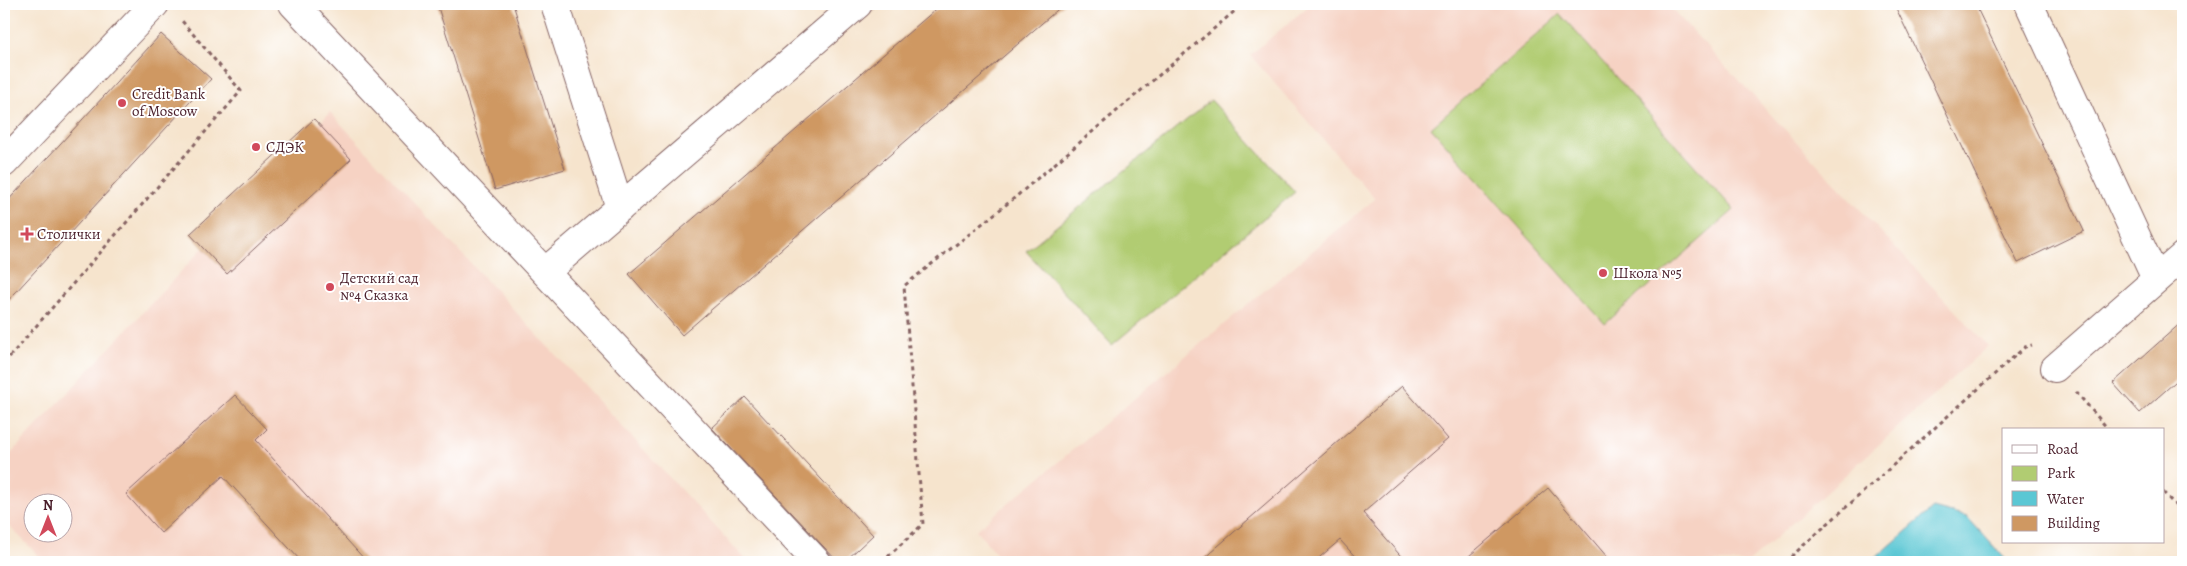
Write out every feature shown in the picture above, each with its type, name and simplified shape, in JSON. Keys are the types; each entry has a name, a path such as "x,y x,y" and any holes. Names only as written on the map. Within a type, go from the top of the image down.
{"lane":[{"path":"4,163 155,4"},
{"path":"293,4 817,562"},
{"path":"555,4 620,208"},
{"path":"545,272 620,208 831,14 858,4"},
{"path":"2029,4 2156,279"},
{"path":"2055,368 2183,256"}],"path":[{"path":"882,562 923,524 904,286 1012,200 1243,4"},
{"path":"4,363 241,91 180,20"},
{"path":"1785,562 2025,347 2041,342"},
{"path":"2164,493 2183,514"}],"shaded area":[{"name":"Школа №5","path":"1311,4 1667,4 1988,346 1749,562 1003,562 976,530 1375,199 1250,55"},
{"name":"Детский сад №4 Сказка","path":"330,112 748,562 45,562 27,544 72,544 72,494 22,494 22,539 4,521 4,461"}],"green space":[{"path":"1560,14 1734,210 1605,324 1431,128"},
{"path":"1211,100 1295,192 1112,345 1026,251"}],"water":[{"path":"1933,508 1967,517 2008,562 1871,562"}],"building":[{"path":"437,4 513,4 565,169 495,190"},
{"path":"942,4 1064,4 682,335 629,274"},
{"path":"1894,4 1975,4 2084,231 2018,263"},
{"path":"161,34 211,79 4,305 4,205"},
{"path":"314,119 351,159 227,274 190,234"},
{"path":"2183,321 2183,375 2140,413 2113,383"},
{"path":"1402,386 1448,439 1363,513 1406,562 1360,562 1340,540 1314,562 1204,562 1202,560"},
{"path":"235,395 267,429 256,440 367,562 297,562 300,560 223,476 161,533 126,494"},
{"path":"745,397 873,535 844,562 838,562 712,428"},
{"path":"1548,488 1608,558 1603,562 1462,562"}],"place":[{"name":"Credit Bank of Moscow","path":"122,103"},
{"name":"СДЭК","path":"256,147"},
{"name":"Столички","path":"27,234"},
{"name":"Школа №5","path":"1603,273"},
{"name":"Детский сад №4 Сказка","path":"330,287"}]}
